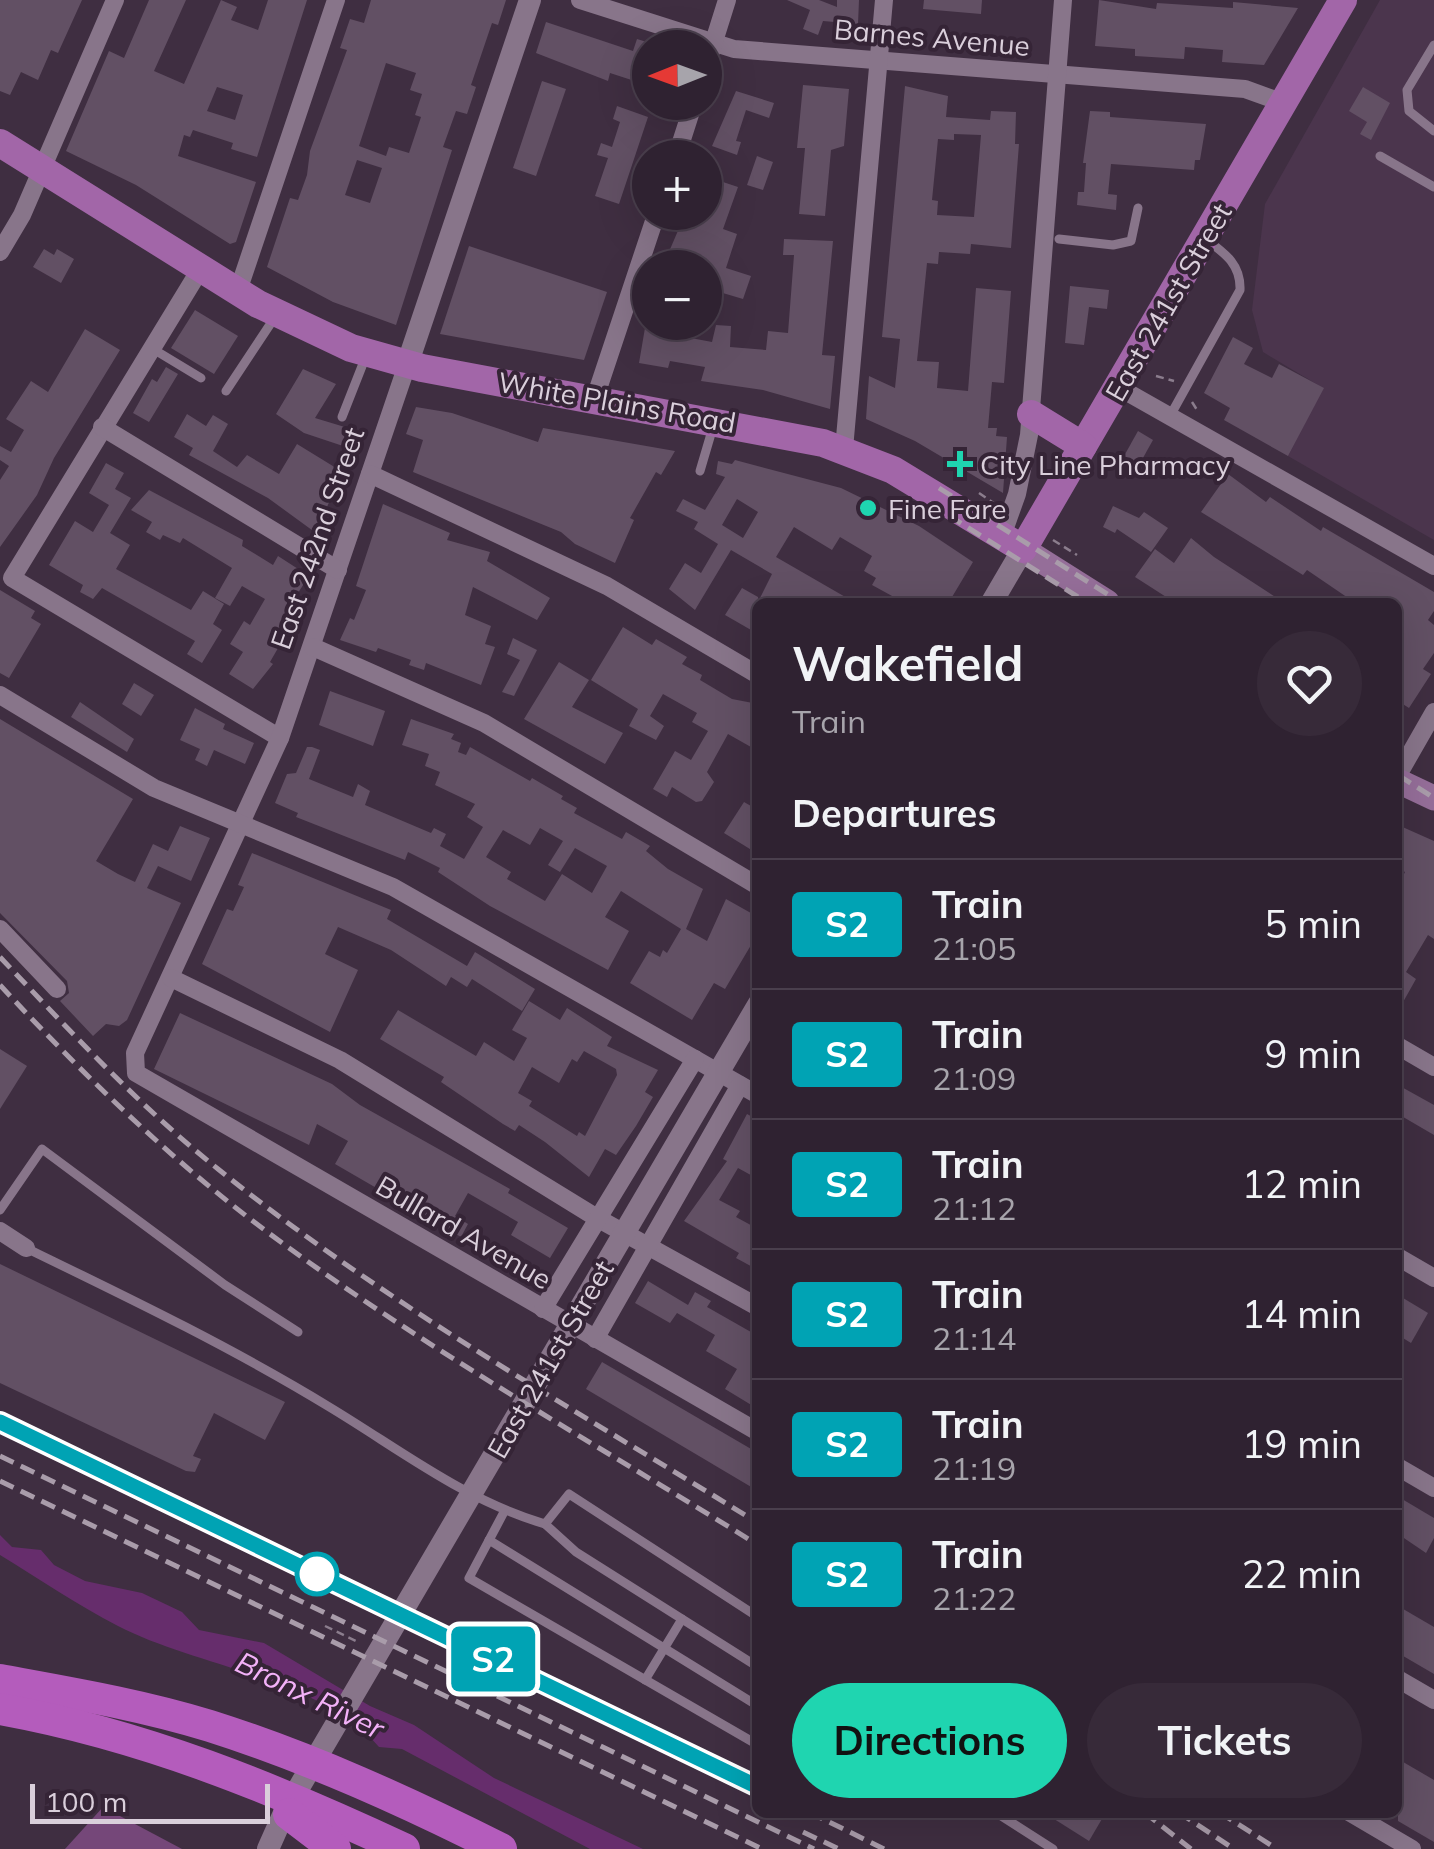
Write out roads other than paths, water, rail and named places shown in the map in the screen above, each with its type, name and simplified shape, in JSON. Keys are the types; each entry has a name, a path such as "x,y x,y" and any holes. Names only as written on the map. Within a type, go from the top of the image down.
{"highway":[{"path":"0,1680 122,1703 235,1735 343,1776 501,1849"},
{"path":"0,1709 121,1734 210,1764 404,1849"},
{"path":"210,1764 310,1828 335,1849"}],"main road":[{"name":"East 241st Street","path":"1012,542 1084,446 1340,1"},
{"name":"White Plains Road","path":"0,142 276,315 368,354 407,365 716,420 844,450 913,481 1101,598"},
{"path":"1032,414 1084,446"},
{"path":"1402,780 1434,798"}],"street":[{"path":"0,252 42,169 115,0"},
{"path":"238,291 336,0"},
{"name":"East 242nd Street","path":"143,1079 136,1074 136,1053 280,738 530,0"},
{"name":"Barnes Avenue","path":"580,0 669,30"},
{"path":"718,30 727,0"},
{"path":"844,450 884,0"},
{"path":"1012,542 1032,414 1063,0"},
{"name":"Barnes Avenue","path":"722,46 1245,89 1284,102"},
{"path":"595,398 651,230"},
{"path":"201,268 12,578 280,738"},
{"path":"1118,387 1434,566"},
{"path":"102,427 338,570"},
{"path":"370,474 608,586 752,671"},
{"name":"East 241st Street","path":"993,598 1012,542"},
{"path":"312,647 484,722 752,882"},
{"path":"0,695 154,788 393,888 752,1092"},
{"path":"1402,771 1434,712"},
{"path":"0,930 56,989"},
{"path":"171,978 340,1060 597,1218 752,1304"},
{"name":"East 241st Street","path":"270,1842 752,1015"},
{"path":"1402,1048 1434,1068"},
{"name":"East 241st Street","path":"543,1308 694,1060"},
{"name":"Bullard Avenue","path":"143,1079 752,1429"},
{"name":"East 241st Street","path":"595,1339 740,1085"},
{"path":"0,1230 26,1248"},
{"path":"1402,1259 1434,1278"},
{"path":"1402,1469 1434,1488"},
{"path":"1402,1681 1434,1700"},
{"path":"1359,1818 1412,1849"}],"lane":[{"path":"1434,46 1407,90 1409,110 1434,132"},
{"path":"1380,156 1434,187"},
{"path":"1059,240 1113,245 1131,242 1138,208"},
{"path":"1170,416 1240,290 1241,274 1233,262 1205,239"},
{"path":"226,391 276,315"},
{"path":"150,348 201,378"},
{"path":"342,416 368,354"},
{"path":"700,472 716,420"},
{"path":"0,1210 42,1149 225,1285 298,1332"},
{"path":"26,1248 215,1340 332,1408 434,1476 504,1512 544,1524 576,1552 752,1663"},
{"path":"544,1524 569,1494 752,1613"},
{"path":"504,1512 468,1578 752,1741"},
{"path":"489,1540 752,1702"},
{"path":"645,1680 682,1619"},
{"path":"1005,1818 1054,1849"}],"water":[{"name":"Bronx River","path":"0,1535 12,1547 41,1550 54,1565 85,1581 142,1593 182,1612 199,1630 264,1643 370,1706 414,1725 494,1778 643,1849 590,1849 402,1749 379,1747 354,1724 291,1689 118,1626 0,1555"}],"railway":[{"path":"939,488 1114,598"},
{"path":"929,503 1080,598"},
{"path":"1402,778 1434,798"},
{"path":"0,957 160,1120 282,1218 414,1311 752,1519"},
{"path":"0,985 136,1122 285,1245 459,1362 752,1541"},
{"path":"0,1422 752,1784"},
{"path":"0,1456 814,1849"},
{"path":"0,1481 762,1849"},
{"path":"821,1818 884,1849"},
{"path":"1152,1818 1191,1849"},
{"path":"1187,1818 1234,1849"},
{"path":"1228,1818 1277,1849"},
{"path":"803,1832 839,1849"}],"train":[{"name":"S2","path":"0,1422 752,1784"}],"place":[{"name":"City Line Pharmacy","path":"960,464"},
{"name":"Fine Fare","path":"868,508"}]}
